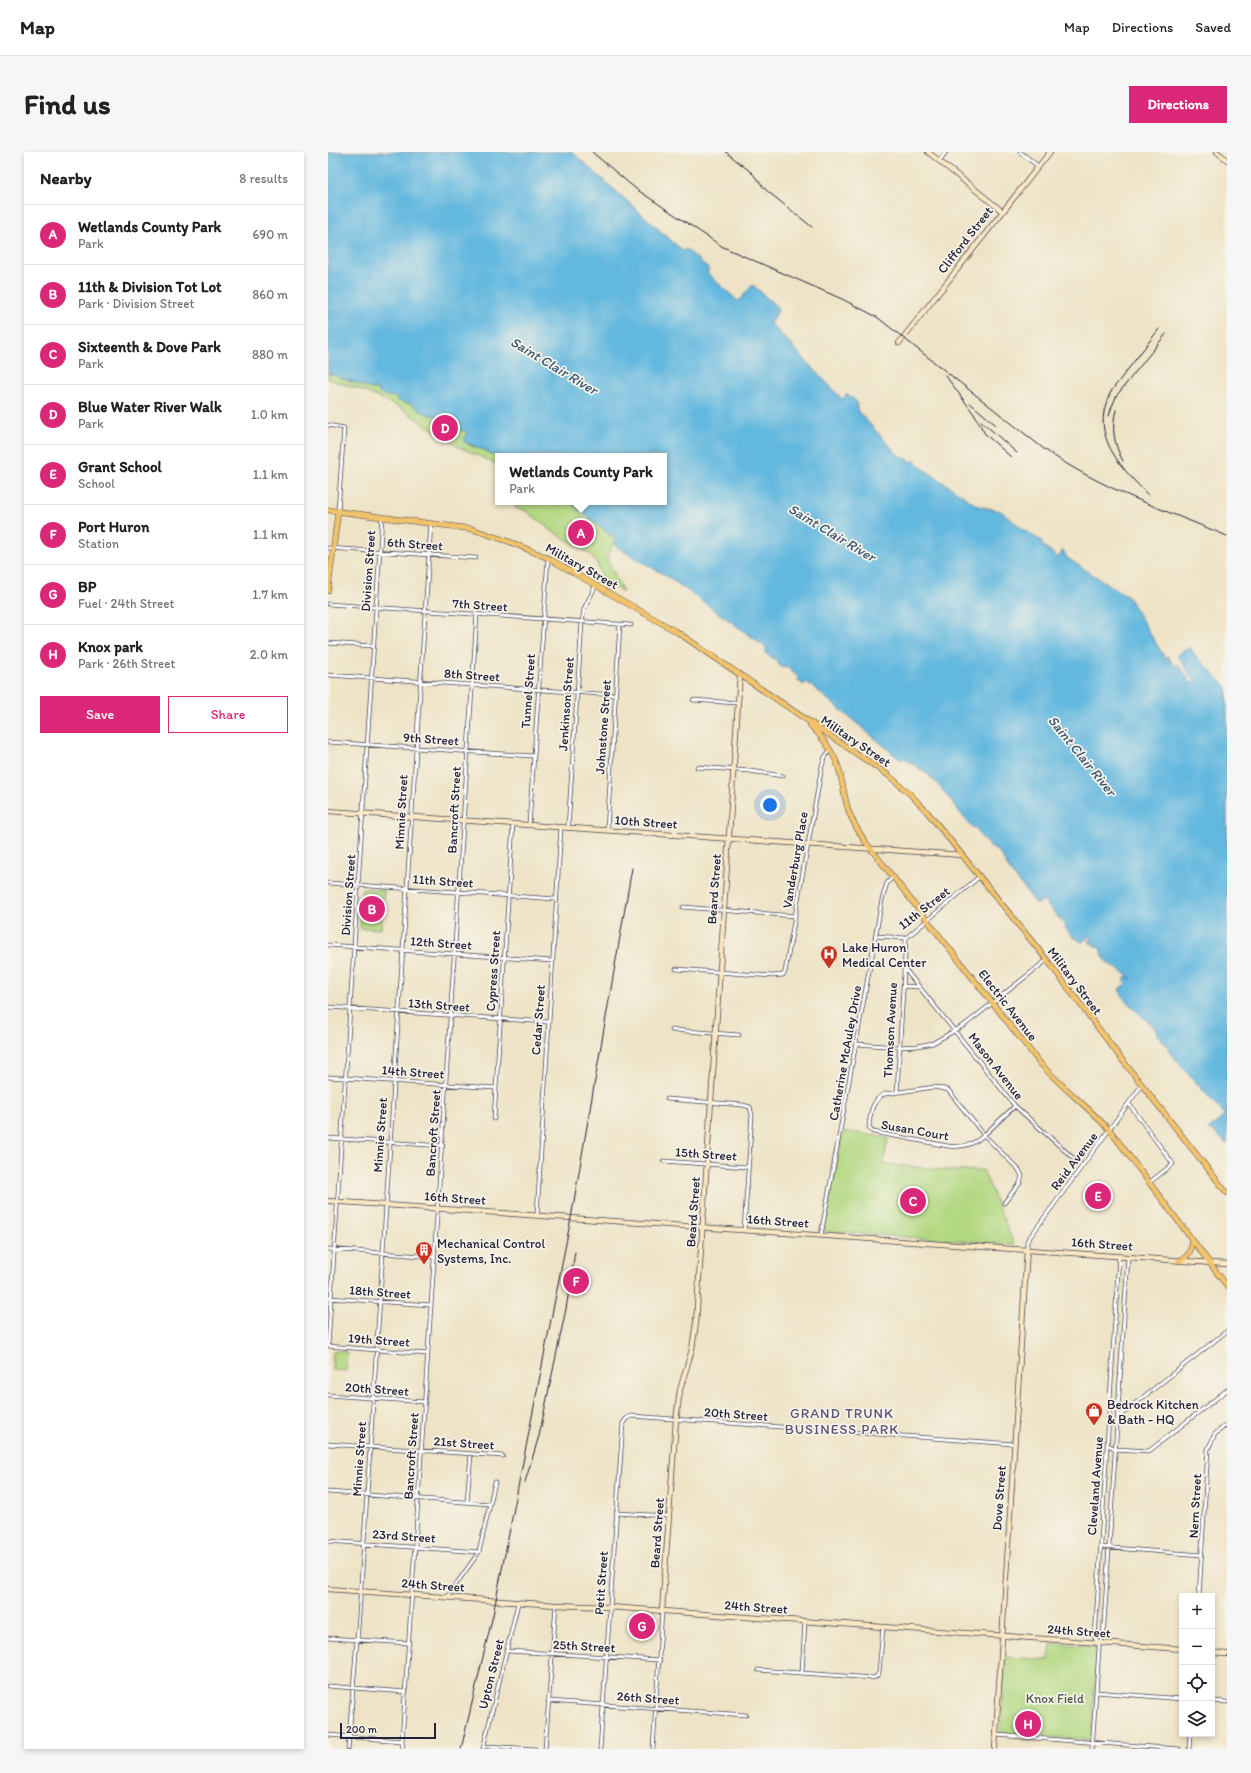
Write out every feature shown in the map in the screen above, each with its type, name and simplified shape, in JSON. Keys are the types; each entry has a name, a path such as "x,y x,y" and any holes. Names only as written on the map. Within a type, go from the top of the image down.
{"main road":[{"name":"Military Street","path":"328,510 431,523 483,532 548,558 677,632 888,775 910,794 928,813 1047,960 1142,1085 1227,1193"},
{"path":"328,591 330,548 338,511"},
{"name":"Electric Avenue","path":"804,719 821,736 829,748 839,768 852,820 871,850 894,876 926,920 1050,1075 1092,1111 1110,1130 1227,1286"},
{"path":"829,748 836,743 842,743"},
{"path":"1179,1262 1190,1253 1192,1246 1191,1237"}],"street":[{"path":"928,152 1002,211"},
{"path":"939,161 946,152"},
{"path":"1020,152 1038,166"},
{"name":"Clifford Street","path":"899,343 1050,152"},
{"path":"1217,152 1227,160"},
{"path":"328,425 344,428 338,511"},
{"name":"Division Street","path":"328,1346 382,517"},
{"name":"Minnie Street","path":"348,1749 370,1446 419,681 431,523"},
{"name":"6th Street","path":"330,548 476,558"},
{"name":"Tunnel Street","path":"529,825 542,619 548,558"},
{"name":"Jenkinson Street","path":"568,828 576,692 582,622 584,609 596,586"},
{"name":"7th Street","path":"328,604 631,625"},
{"name":"Bancroft Street","path":"403,1749 402,1741 411,1595 435,1257 477,614"},
{"name":"Johnstone Street","path":"607,830 620,624"},
{"path":"328,643 373,646"},
{"name":"Beard Street","path":"654,1749 662,1611 676,1420 680,1390 694,1340 716,1034 732,769 740,674"},
{"name":"8th Street","path":"328,675 615,695"},
{"path":"693,700 737,703"},
{"name":"9th Street","path":"328,742 533,756"},
{"name":"Vanderburg Place","path":"720,972 773,976 783,975 787,967 823,760 829,748"},
{"path":"697,767 732,769 782,776"},
{"name":"10th Street","path":"328,811 871,850 962,855"},
{"name":"Cypress Street","path":"494,1119 513,824"},
{"name":"Cedar Street","path":"537,1215 561,827"},
{"name":"Catherine McAuley Drive","path":"821,1235 884,894 888,883 894,876"},
{"name":"11th Street","path":"876,936 906,938 979,877"},
{"name":"11th Street","path":"328,883 556,899"},
{"path":"683,907 795,916"},
{"name":"Thomson Avenue","path":"870,1130 873,1108 877,1099 885,1094 896,1092 906,938"},
{"name":"12th Street","path":"328,945 552,961"},
{"path":"856,1044 899,1047 918,1046 933,1043 966,1024 1047,960"},
{"name":"Mason Avenue","path":"904,968 1015,1106 1082,1166"},
{"path":"676,969 720,972"},
{"path":"903,986 920,987"},
{"name":"13th Street","path":"328,1007 548,1022"},
{"path":"672,1030 739,1035"},
{"name":"14th Street","path":"328,1077 496,1088"},
{"name":"Reid Avenue","path":"1027,1249 1027,1241 1142,1085"},
{"path":"896,1092 935,1087 944,1088 952,1094 984,1135 1019,1170 1022,1176 1020,1183 1004,1204"},
{"path":"667,1099 748,1106 751,1109 744,1230"},
{"path":"1129,1104 1174,1164 1150,1182"},
{"name":"Susan Court","path":"870,1130 878,1133 954,1147 971,1144 984,1135 1015,1106"},
{"path":"328,1138 442,1146"},
{"name":"15th Street","path":"663,1161 748,1167"},
{"name":"16th Street","path":"328,1201 1027,1249 1179,1262 1227,1264"},
{"path":"328,1249 435,1257"},
{"name":"Dove Street","path":"995,1749 1027,1249"},
{"name":"Cleveland Avenue","path":"1099,1643 1095,1638 1119,1256"},
{"name":"Cleveland Avenue","path":"1092,1749 1099,1643 1103,1638 1110,1548 1128,1257"},
{"name":"18th Street","path":"330,1298 431,1305"},
{"path":"1118,1417 1227,1331"},
{"name":"19th Street","path":"328,1346 428,1354"},
{"path":"1108,1445 1116,1449 1149,1451 1227,1390"},
{"name":"20th Street","path":"328,1395 425,1402"},
{"name":"20th Street","path":"625,1419 632,1416 1014,1444"},
{"name":"Petit Street","path":"600,1749 616,1513 623,1423 625,1419"},
{"name":"Nern Street","path":"1199,1593 1208,1449 1215,1434 1227,1424"},
{"name":"21st Street","path":"328,1444 503,1456"},
{"path":"467,1502 471,1454"},
{"path":"447,1598 479,1552 494,1482"},
{"path":"328,1492 490,1504"},
{"path":"616,1513 669,1516"},
{"name":"23rd Street","path":"328,1541 479,1552"},
{"path":"1101,1547 1202,1555"},
{"name":"24th Street","path":"328,1589 518,1603 609,1607 1179,1649"},
{"name":"Upton Street","path":"483,1747 508,1650 518,1603"},
{"path":"545,1749 556,1605"},
{"path":"802,1672 805,1622"},
{"path":"758,1670 870,1678 877,1676 880,1667 884,1628"},
{"path":"328,1638 409,1644"},
{"name":"25th Street","path":"508,1650 660,1660"},
{"path":"1215,1653 1227,1654"},
{"path":"328,1686 406,1692"},
{"path":"1096,1692 1179,1699"},
{"name":"26th Street","path":"548,1701 746,1715"},
{"path":"1215,1701 1227,1702"},
{"path":"328,1735 402,1741"},
{"path":"996,1735 1179,1749"},
{"path":"1189,1749 1190,1737"},
{"path":"483,1747 535,1749"}],"green space":[{"path":"328,373 375,389 387,396 401,397 427,413 440,417 459,427 459,429 467,432 467,443 495,456 495,464 459,447 399,407 359,389 328,379"},
{"path":"516,505 574,505 615,539 607,559 623,592 604,581 597,564 590,554 547,528 547,526 526,511 515,508"},
{"path":"362,888 384,890 381,929 360,928"},
{"path":"843,1131 888,1138 883,1164 956,1171 983,1170 1014,1245 824,1231"},
{"path":"333,1351 347,1352 346,1371 332,1370"},
{"name":"Knox Field","path":"1051,1643 1097,1647 1091,1740 1000,1733 1005,1657 1049,1660"}],"water":[{"name":"Saint Clair River","path":"328,152 572,152 683,251 686,249 709,269 707,273 738,301 744,297 743,295 753,285 778,308 776,315 770,323 842,399 847,394 857,402 857,410 897,454 912,462 914,460 921,467 978,506 1001,511 1024,530 1043,542 1041,544 1058,558 1063,550 1067,558 1128,597 1165,658 1168,656 1174,667 1178,664 1192,684 1195,682 1177,655 1190,647 1195,655 1227,687 1227,1144 1214,1132 1208,1130 1225,1115 1169,1052 1169,1048 1157,1034 1155,1028 1125,1000 1119,989 1127,983 1124,979 1127,976 1132,980 1128,975 1105,959 1100,947 1093,945 1095,943 1094,942 1091,944 1089,941 1092,939 1090,936 1082,942 1072,936 1065,928 1066,926 1043,900 1037,904 1034,902 1010,871 999,852 989,846 978,833 979,832 974,827 973,828 928,774 903,758 901,760 807,682 804,685 798,681 799,678 786,666 782,667 778,664 779,662 765,653 767,648 670,578 615,546 616,541 613,537 574,505 667,505 667,453 495,453 495,456 464,442 467,432 458,429 458,427 442,419 441,417 427,414 413,406 412,403 398,401 396,397 387,396 379,393 378,390 328,373"}],"railway":[{"path":"592,152 636,189 723,247 842,299 877,317 1044,449 1065,463 1110,487 1227,536"},
{"path":"726,152 752,173 766,190 812,227"},
{"path":"1149,496 1127,473 1110,448 1105,435 1103,421 1105,406 1112,390 1159,329"},
{"path":"1109,416 1117,395 1166,334"},
{"path":"945,375 974,414 985,434 1011,457"},
{"path":"970,403 996,425"},
{"path":"1116,410 1114,417 1114,436 1117,449 1123,461"},
{"path":"981,421 1017,453"},
{"path":"461,1749 493,1615 571,1218 632,868"},
{"path":"525,1482 539,1436 566,1309 575,1252"}],"place":[{"name":"Blue Water River Walk","path":"445,428"},
{"name":"Wetlands County Park","path":"581,533"},
{"name":"11th & Division Tot Lot","path":"372,909"},
{"name":"Lake Huron Medical Center","path":"829,969"},
{"name":"Grant School","path":"1098,1196"},
{"name":"Sixteenth & Dove Park","path":"913,1201"},
{"name":"Mechanical Control Systems, Inc.","path":"424,1265"},
{"name":"Port Huron","path":"576,1281"},
{"name":"Bedrock Kitchen & Bath - HQ","path":"1094,1426"},
{"name":"BP","path":"642,1626"},
{"name":"Knox park","path":"1028,1724"}],"district":[{"name":"GRAND TRUNK BUSINESS PARK","path":"842,1422"}]}
